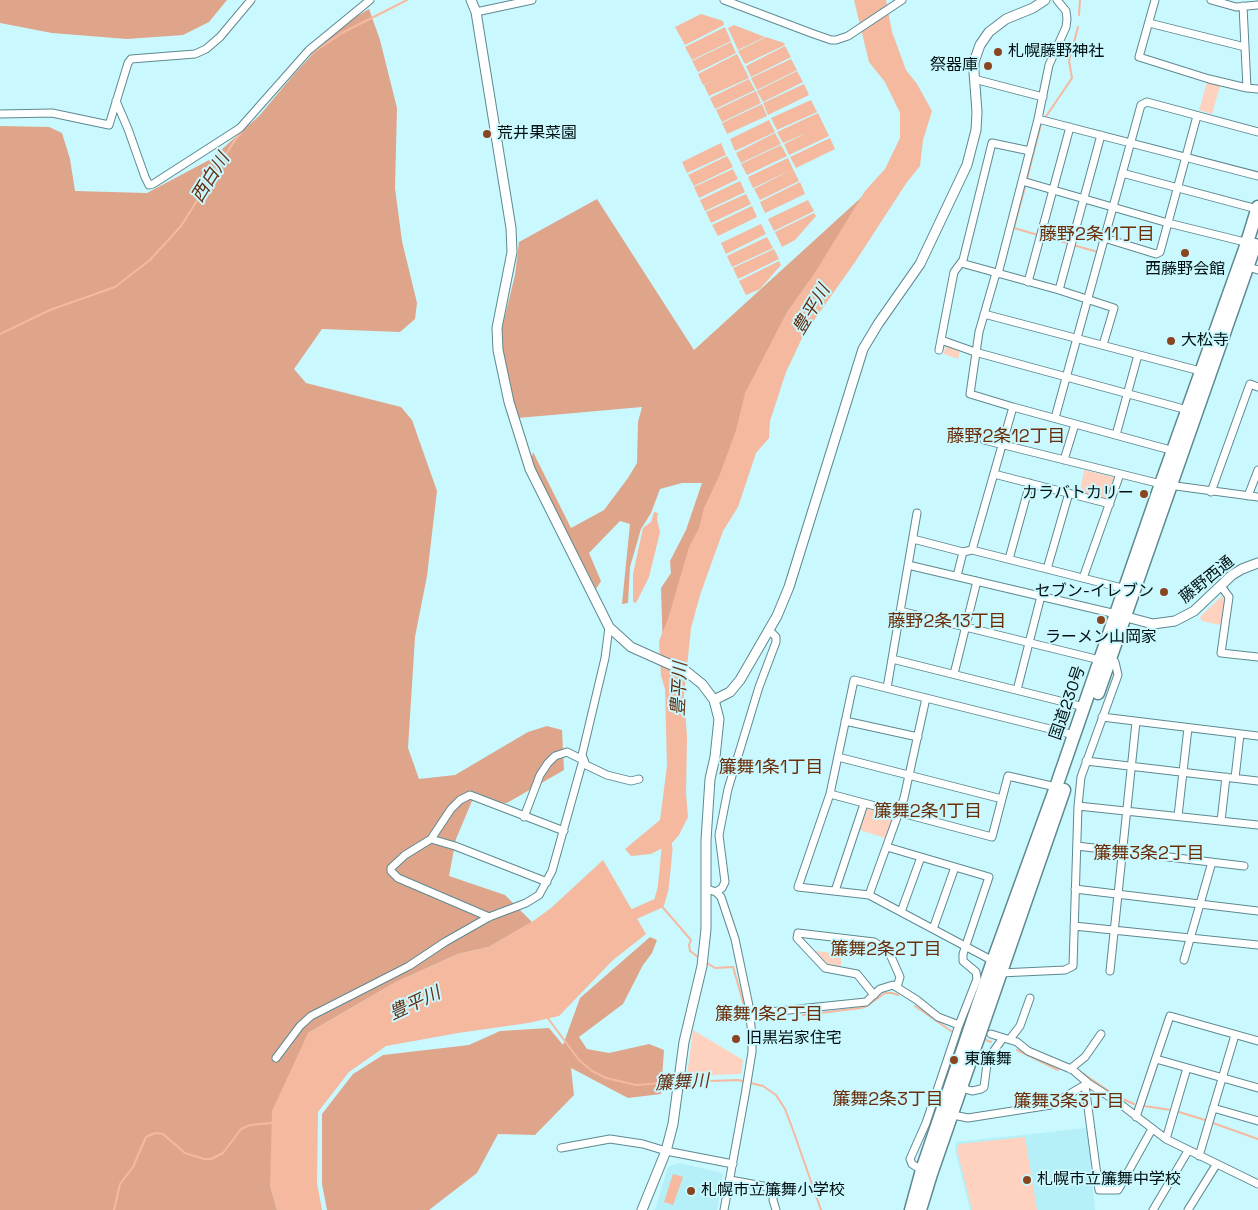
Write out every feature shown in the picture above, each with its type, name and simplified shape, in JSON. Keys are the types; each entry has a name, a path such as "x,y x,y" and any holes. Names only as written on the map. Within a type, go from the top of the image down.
{"highway":[{"name":"国道230号","path":"1205,373 1253,268 1253,241 1258,208"},
{"name":"国道230号","path":"999,967 1056,786 1084,707 1121,615 1165,485 1253,241"},
{"name":"国道230号","path":"911,1210 999,967 1104,658"},
{"name":"国道230号","path":"920,1210 926,1172"}],"street":[{"path":"0,114 52,113 109,124 128,62 131,59 196,54 220,38 251,0"},
{"path":"116,100 144,178 149,185 153,184 240,128 309,50 370,0"},
{"path":"471,0 476,12 511,228 512,252 497,328 498,350 509,402 530,470 609,627 631,647 687,672 711,696 718,713 719,728 710,778 706,840 706,929 702,966 684,1042 677,1102 666,1151 642,1210"},
{"path":"476,12 532,0"},
{"path":"724,0 831,40 848,36 900,2"},
{"path":"711,696 730,692 740,680 778,616 789,587 863,349 920,264 967,165 976,130 977,112 974,62 976,53 986,35 1006,19 1033,8 1045,0"},
{"path":"1057,0 1066,11 1068,19 1049,65 1030,152 997,274 984,314 975,352 970,394 1177,452"},
{"path":"1155,0 1139,56 1209,79 1258,89"},
{"path":"1211,0 1236,7 1258,5"},
{"path":"1243,6 1247,88"},
{"path":"1149,22 1244,47"},
{"path":"974,79 1042,97"},
{"path":"1055,418 1140,105 1147,102 1258,132"},
{"path":"1104,238 1156,254 1160,252 1197,116"},
{"path":"1038,119 1258,176"},
{"path":"1028,282 1070,127"},
{"path":"1059,290 1101,135"},
{"path":"939,350 954,272 963,260 992,143 1030,152"},
{"path":"1122,173 1258,208"},
{"path":"1022,181 1168,223 1253,241"},
{"path":"960,263 1059,290 1114,308 1103,345"},
{"path":"984,314 1205,373"},
{"path":"941,340 975,352 1192,411"},
{"path":"1116,435 1138,355"},
{"path":"1211,492 1250,384 1258,387"},
{"path":"972,550 1013,407"},
{"path":"1064,460 1075,424"},
{"path":"984,440 1165,485 1258,497"},
{"path":"1248,496 1258,470"},
{"path":"994,474 1110,504"},
{"path":"1083,578 1120,474"},
{"path":"1009,559 1030,483"},
{"path":"1046,569 1069,493"},
{"path":"887,688 917,513"},
{"path":"913,539 963,552 972,550 1129,590"},
{"path":"957,576 963,552"},
{"name":"藤野西通","path":"1121,615 1153,624 1175,621 1194,611 1242,569 1258,563"},
{"path":"908,565 1121,615"},
{"path":"954,674 977,581"},
{"path":"1221,586 1229,597 1221,653 1258,657"},
{"path":"1018,690 1040,596"},
{"path":"900,611 1115,662 1118,675 1081,777 1078,806 1073,966 1065,970 999,967 966,946 869,895 798,887 830,794 854,680 1074,735"},
{"path":"276,1058 300,1026 311,1016 409,966 445,942 489,917 526,903 539,895 552,871 583,760 582,755 606,651 609,627"},
{"path":"716,892 722,888 725,882 719,834 728,789 759,687 776,642 776,637 769,630"},
{"path":"892,659 1084,707"},
{"path":"869,895 899,813 926,698"},
{"path":"1102,717 1258,736"},
{"path":"846,721 918,737"},
{"path":"1110,971 1136,722"},
{"path":"1178,816 1188,728"},
{"path":"1235,778 1240,734"},
{"path":"524,817 540,775 555,756 567,752 583,760 586,765 607,775 631,781 639,779"},
{"path":"838,757 1002,799"},
{"path":"1086,761 1258,781"},
{"path":"830,794 992,837 1008,776 1056,786"},
{"path":"1221,821 1226,777"},
{"path":"489,917 398,878 394,875 391,868 397,861 431,839 451,809 460,800 470,795 564,831"},
{"path":"835,891 864,804"},
{"path":"1078,806 1258,825"},
{"path":"431,839 455,846 547,882"},
{"path":"1077,846 1244,866"},
{"path":"887,847 990,877 963,954 963,961 976,972 977,979 959,1025 926,1123 910,1159 912,1164 926,1172"},
{"path":"901,912 920,857"},
{"path":"1184,960 1212,862"},
{"path":"934,929 955,867"},
{"path":"707,889 716,892 721,897 735,939 750,1014 752,1036 745,1095 724,1210"},
{"path":"1075,889 1258,911"},
{"path":"1074,926 1258,945"},
{"path":"874,995 857,974 825,968 797,938 798,933 874,942 889,952 900,977 897,987"},
{"path":"750,1014 866,1002 880,989 893,984 938,1017 959,1025"},
{"path":"956,1085 972,1091 981,1089 984,1086 990,1056 1020,1026 1030,998"},
{"path":"1136,1117 1170,1016 1258,1041"},
{"path":"990,1034 1017,1042 1028,1051 1070,1069 1087,1084 1120,1103 1166,1139 1258,1184"},
{"path":"1070,1069 1085,1057 1101,1034"},
{"path":"1199,1156 1235,1035"},
{"path":"1156,1059 1258,1088"},
{"path":"1166,1139 1187,1068"},
{"path":"946,1113 968,1118 1051,1105 1087,1084"},
{"path":"1087,1084 1099,1190 1118,1190 1152,1129"},
{"path":"1213,1108 1258,1121"},
{"path":"560,1148 610,1139 643,1144 666,1151 732,1164"},
{"path":"1153,1210 1188,1151"},
{"path":"1188,1210 1216,1165"},
{"path":"730,1180 774,1188 776,1210"}],"shaded area":[{"path":"0,0 227,0 209,22 183,35 127,39 52,33 0,23"},
{"path":"369,9 380,40 397,108 395,188 402,241 417,303 415,319 400,332 322,329 294,369 306,383 401,407 412,420 437,491 427,576 415,637 408,748 419,779 455,775 528,732 547,726 562,730 564,770 507,803 472,801 456,839 449,876 505,895 532,922 489,947 458,954 396,982 308,1033 270,1185 277,1210 0,1210 0,126 49,127 62,133 70,159 75,191 147,193 211,159 259,116 295,73 337,28"},
{"path":"1207,82 1220,86 1212,114 1199,110"},
{"path":"864,195 772,352 663,652 661,588 671,573 670,561 686,530 702,483 682,483 660,489 651,513 641,529 630,567 628,603 622,604 630,524 620,521 589,553 601,581 596,589 531,461 533,452 571,528 604,510 637,463 638,422 642,407 518,418 502,352 502,328 515,275 519,242 597,199 694,350"},
{"path":"945,346 960,350 958,359 944,354"},
{"path":"1084,470 1113,477 1106,499 1080,493"},
{"path":"1222,596 1225,600 1220,625 1202,621 1200,617"},
{"path":"870,808 893,815 894,818 885,838 860,830 866,810"},
{"path":"650,937 657,940 652,953 643,965 623,1004 579,1037 587,1049 609,1053 649,1044 664,1050 661,1094 628,1098 571,1068 574,1095 535,1135 498,1134 477,1173 429,1210 327,1210 322,1184 322,1114 353,1074 383,1055 469,1045 500,1031 549,1028 563,1045 580,998"},
{"path":"815,951 841,954 841,966 828,964"},
{"path":"693,1030 743,1060 741,1074 687,1076"},
{"name":"札幌市立簾舞中学校","path":"1087,1128 1095,1210 970,1210 955,1150 956,1142"},
{"path":"1025,1137 1037,1210 972,1210 957,1150 959,1144"},
{"name":"札幌市立簾舞小学校","path":"678,1163 723,1173 717,1210 655,1210 668,1167"}],"water":[{"path":"854,0 886,0 892,32 906,70 917,84 932,111 923,140 920,166 907,182 855,262 803,336 786,372 770,421 769,438 756,453 738,507 723,531 700,595 691,628 684,696 687,737 686,793 688,817 679,835 672,843 651,854 631,856 625,849 660,820 667,766 665,689 661,676 659,641 668,619 689,547 699,528 704,508 720,474 736,430 745,393 787,312 816,271 865,191 885,169 900,138 900,113 885,82 869,62"},
{"path":"701,14 723,21 724,25 685,45 675,27"},
{"path":"734,25 765,37 738,50 728,28"},
{"path":"725,27 731,41 692,60 685,47"},
{"path":"766,37 785,45 745,64 738,51"},
{"path":"731,42 736,53 698,72 692,61"},
{"path":"785,46 791,57 751,77 746,66"},
{"path":"737,54 749,78 709,96 704,85 717,79 703,85 698,74"},
{"path":"791,59 797,70 757,90 751,78"},
{"path":"797,71 803,82 763,102 757,91"},
{"path":"749,79 755,90 715,109 710,98"},
{"path":"804,84 809,95 768,115 763,103"},
{"path":"756,91 761,103 722,122 716,110"},
{"path":"811,100 817,112 777,130 771,118"},
{"path":"762,104 767,116 727,134 722,123"},
{"path":"818,113 829,136 789,155 784,144 807,133 783,143 777,132"},
{"path":"769,120 775,132 735,151 730,139"},
{"path":"775,133 781,144 741,163 736,153"},
{"path":"830,138 835,149 796,168 790,157"},
{"path":"721,143 726,155 687,173 682,162"},
{"path":"781,145 787,156 747,175 741,164"},
{"path":"727,156 733,167 694,186 688,175"},
{"path":"788,158 793,169 753,188 748,177"},
{"path":"733,169 738,179 699,198 694,187"},
{"path":"793,169 799,181 760,200 754,189"},
{"path":"740,181 745,192 705,211 700,200"},
{"path":"800,182 805,194 765,213 760,202"},
{"path":"746,194 751,204 711,223 706,212"},
{"path":"808,200 814,211 774,231 768,219"},
{"path":"752,206 757,217 718,236 712,225"},
{"path":"814,213 816,216 795,240 782,247 775,232"},
{"path":"761,224 766,234 726,254 721,243"},
{"path":"767,237 773,248 732,267 727,256"},
{"path":"774,249 779,259 738,279 733,268"},
{"path":"779,261 781,265 760,289 746,295 739,281"},
{"path":"654,512 658,513 657,519 660,532 649,577 636,603 633,602 633,574 643,528 651,522"},
{"path":"603,860 646,934 613,960 559,1016 528,1023 386,1046 349,1072 318,1112 317,1183 322,1210 277,1210 270,1185 272,1111 308,1033 396,982 458,954 489,947 532,922 551,908"},
{"path":"673,1174 683,1177 673,1205 664,1202"}],"waterway":[{"name":"西白川","path":"308,56 342,33 407,0"},
{"path":"1079,15 1080,0"},
{"path":"1045,118 1072,78 1069,61 1078,27"},
{"name":"西白川","path":"0,334 50,310 115,287 150,260 181,226 235,140 249,123"},
{"path":"1027,179 1041,124"},
{"path":"1025,187 1014,228 1038,235"},
{"path":"1044,236 1067,243"},
{"path":"1073,245 1098,252"},
{"name":"豊平川","path":"621,920 659,903 665,871 666,831"},
{"path":"659,903 691,940 689,945 690,951 698,957"},
{"path":"707,963 715,968 733,967 746,1008"},
{"path":"803,1015 861,1008 885,993 898,995"},
{"path":"915,1006 951,1031"},
{"path":"755,1016 757,1018 770,1019"},
{"name":"簾舞川","path":"547,1017 579,1060 592,1071 606,1078 636,1085 676,1082"},
{"path":"986,1040 991,1042"},
{"path":"1017,1050 1058,1070"},
{"path":"1078,1070 1116,1096 1134,1104"},
{"name":"簾舞川","path":"681,1082 738,1080 763,1086 776,1095 785,1109 821,1210"},
{"path":"1144,1106 1171,1110"},
{"path":"1179,1112 1205,1120"},
{"path":"114,1210 120,1184 133,1167 146,1137 155,1133 163,1134 185,1153 204,1159 211,1159 223,1153 241,1129 250,1125 272,1123"},
{"path":"1213,1123 1258,1139"}],"place":[{"name":"札幌藤野神社","path":"998,52"},
{"name":"祭器庫","path":"988,66"},
{"name":"荒井果菜園","path":"487,134"},
{"name":"西藤野会館","path":"1185,253"},
{"name":"大松寺","path":"1171,341"},
{"name":"カラバトカリー","path":"1144,494"},
{"name":"セブン-イレブン","path":"1164,592"},
{"name":"ラーメン山岡家","path":"1101,620"},
{"name":"旧黒岩家住宅","path":"736,1039"},
{"name":"東簾舞","path":"954,1060"},
{"name":"札幌市立簾舞中学校","path":"1027,1180"},
{"name":"札幌市立簾舞小学校","path":"691,1191"}],"district":[{"name":"藤野2条11丁目","path":"1097,235"},
{"name":"藤野2条12丁目","path":"1006,437"},
{"name":"藤野2条13丁目","path":"947,622"},
{"name":"簾舞1条1丁目","path":"771,768"},
{"name":"簾舞2条1丁目","path":"928,812"},
{"name":"簾舞3条2丁目","path":"1149,854"},
{"name":"簾舞2条2丁目","path":"886,950"},
{"name":"簾舞1条2丁目","path":"769,1015"},
{"name":"簾舞2条3丁目","path":"888,1100"},
{"name":"簾舞3条3丁目","path":"1069,1102"}]}
